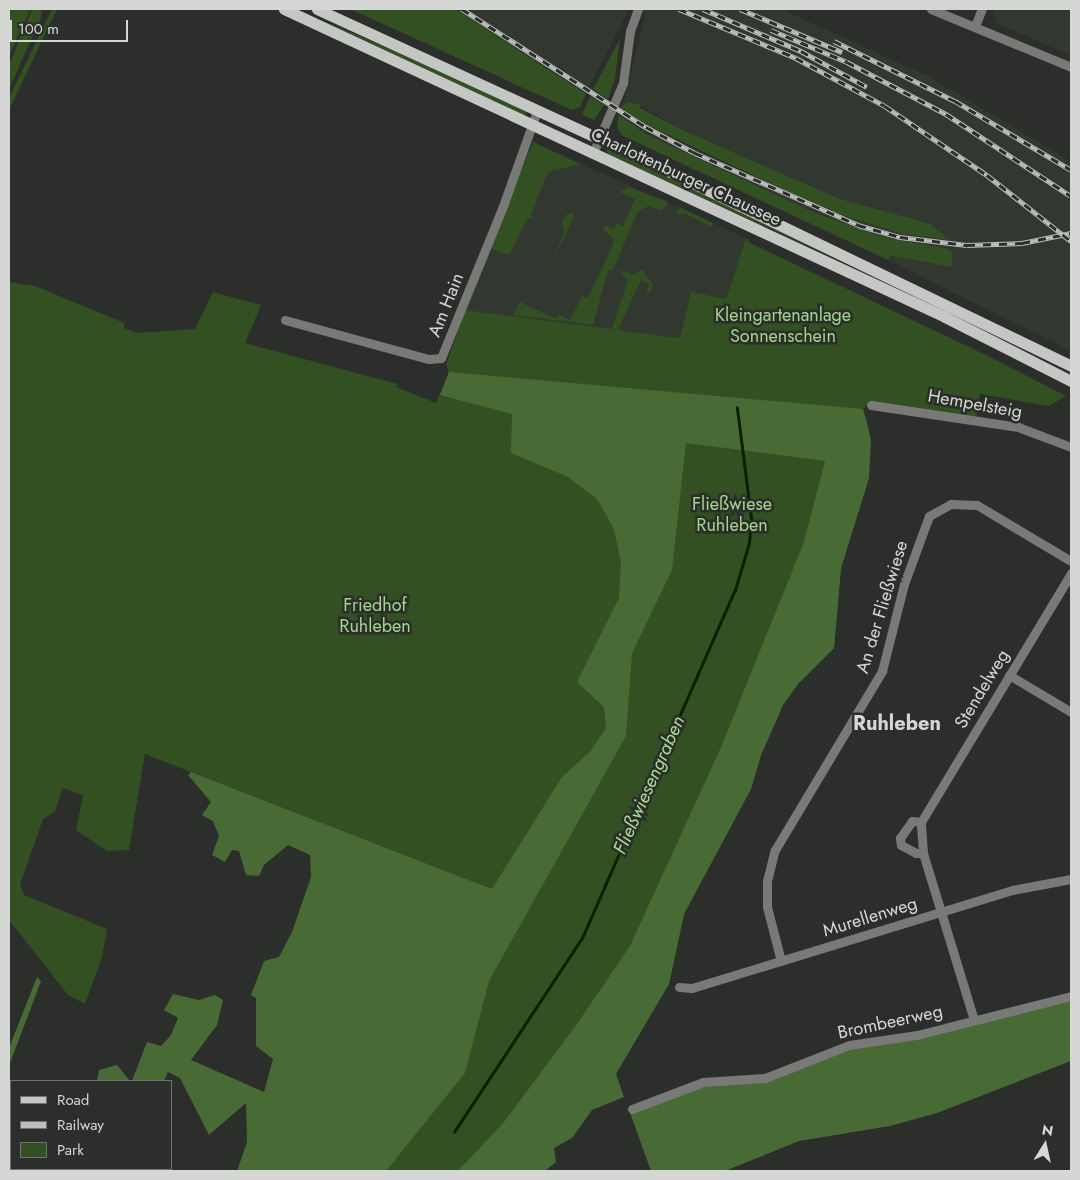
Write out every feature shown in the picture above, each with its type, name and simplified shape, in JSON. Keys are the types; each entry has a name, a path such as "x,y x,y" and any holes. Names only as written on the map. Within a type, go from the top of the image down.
{"main road":[{"name":"Charlottenburger Chaussee","path":"284,9 954,322 1071,381"},
{"name":"Charlottenburger Chaussee","path":"317,9 599,139 958,309 1071,366"}],"street":[{"path":"594,153 623,83 630,31 638,9"},
{"path":"931,9 1071,67"},
{"path":"975,26 982,9"},
{"name":"Am Hain","path":"284,320 429,359 441,358 537,112"},
{"name":"Hempelsteig","path":"871,405 1018,427 1071,447"},
{"name":"An der Fließwiese","path":"780,961 771,933 767,901 775,850 882,671 904,584 929,516 951,504 977,505 1071,561"},
{"name":"Stendelweg","path":"923,852 916,853 901,845 900,838 912,821 920,822 1071,573"},
{"path":"1009,675 1071,712"},
{"path":"920,822 923,852 974,1020"},
{"name":"Murellenweg","path":"679,987 692,988 1021,888 1071,879"},
{"name":"Brombeerweg","path":"632,1109 703,1082 766,1078 849,1045 917,1035 1071,996"}],"shaded area":[{"path":"455,9 629,9 586,94"},
{"path":"635,9 781,9 930,77 1071,162 1071,351 888,260 890,256 951,267 952,252 946,248 891,239 815,213 646,134 619,115 620,107 680,142 826,210 902,234 949,240 931,224 840,199 685,131 636,103 623,104 646,13"},
{"path":"992,9 1071,9 1071,55 996,23"},
{"path":"533,142 746,238 726,299 680,338 465,310"}],"green space":[{"path":"9,9 30,10 9,56"},
{"path":"32,9 42,9 41,18 9,89 9,65"},
{"path":"52,9 57,9 9,110 9,98"},
{"path":"350,9 455,9 586,94 580,107 572,110"},
{"path":"319,19 410,57 527,112 525,116"},
{"path":"620,39 615,78 608,99 593,89"},
{"path":"590,96 604,105 594,120 582,115"},
{"path":"628,102 641,105 640,108 685,131 840,199 931,224 950,240 902,234 826,210 645,124 620,107"},
{"path":"619,115 646,134 815,213 891,239 946,248 952,252 952,267 891,256 888,260 621,135 617,126"},
{"path":"533,142 580,164 548,172 531,214 533,218 527,219 510,254 505,254 490,248"},
{"path":"607,149 873,273 874,276 607,154"},
{"path":"628,187 669,202 662,211 649,206 638,211 613,270 608,270 593,325 513,315 520,302 556,319 559,315 570,320 582,296 588,298 612,247 614,239 603,230 606,225 613,229 616,223 623,226 635,199 620,192"},
{"path":"679,207 713,223 711,227 686,214 677,214"},
{"path":"573,213 574,216 550,268 564,233 562,221 567,214"},
{"path":"746,238 750,243 988,356 1066,396 1049,406 980,394 976,419 867,404 863,410 869,427 869,478 841,568 834,648 798,684 783,705 761,755 751,789 684,914 669,984 485,1171 300,1171 474,882 145,754 129,850 107,851 76,830 83,795 63,788 55,811 43,819 20,884 24,895 107,929 102,957 85,1004 68,995 9,920 9,282 35,286 124,323 124,328 136,333 195,329 213,292 261,305 245,343 397,384 396,387 436,403 449,373 446,365 465,310 612,329 628,280 619,270 634,275 642,269 653,285 650,293 646,292 650,284 641,280 618,330 680,338 691,292 726,299"},
{"path":"449,372 863,409 871,440 869,478 841,568 834,648 798,684 783,705 761,755 751,789 684,914 669,984 616,1074 624,1097 592,1110 572,1138 554,1148 556,1162 545,1171 458,1171 504,1122 577,1024 630,946 722,745 804,542 825,461 686,443 672,570 632,653 626,736 489,981 465,1073 386,1171 237,1171 247,1142 246,1103 209,1135 180,1078 168,1072 164,1080 132,1080 147,1042 161,1046 171,1035 178,1018 164,1010 173,994 199,1000 215,995 223,1000 217,1025 191,1060 264,1092 273,1059 256,1046 256,998 251,995 264,961 279,957 292,932 311,877 310,855 288,845 264,865 259,876 246,875 239,851 232,850 225,862 212,855 219,836 213,821 202,815 211,802 188,775 191,772 492,889 562,777 590,752 606,728 604,707 577,682 619,598 621,563 614,529 597,499 568,477 511,453 512,414 440,395"},
{"path":"37,977 41,981 9,1066 9,1048"},
{"path":"1071,1000 1071,1061 937,1113 890,1126 799,1141 725,1171 651,1171 629,1110 709,1085 771,1081 836,1053"},
{"path":"117,1065 129,1080 97,1080 99,1070"}],"waterway":[{"name":"Fließwiesengraben","path":"454,1132 582,938 735,590 749,543 751,518 737,408"}],"railway":[{"path":"462,9 646,127 695,153 858,225 900,237 967,245 1022,243 1071,233"},
{"path":"679,9 796,58 885,106 987,175 1071,241"},
{"path":"703,9 801,51 867,87"},
{"path":"740,9 842,52"},
{"path":"771,30 847,62 946,114 1071,196"},
{"path":"834,41 955,101 1071,170"}],"district":[{"name":"Ruhleben","path":"897,723"}],"park label":[{"name":"Kleingartenanlage Sonnenschein","path":"783,326"},
{"name":"Fließwiese Ruhleben","path":"732,515"},
{"name":"Friedhof Ruhleben","path":"375,616"}]}
